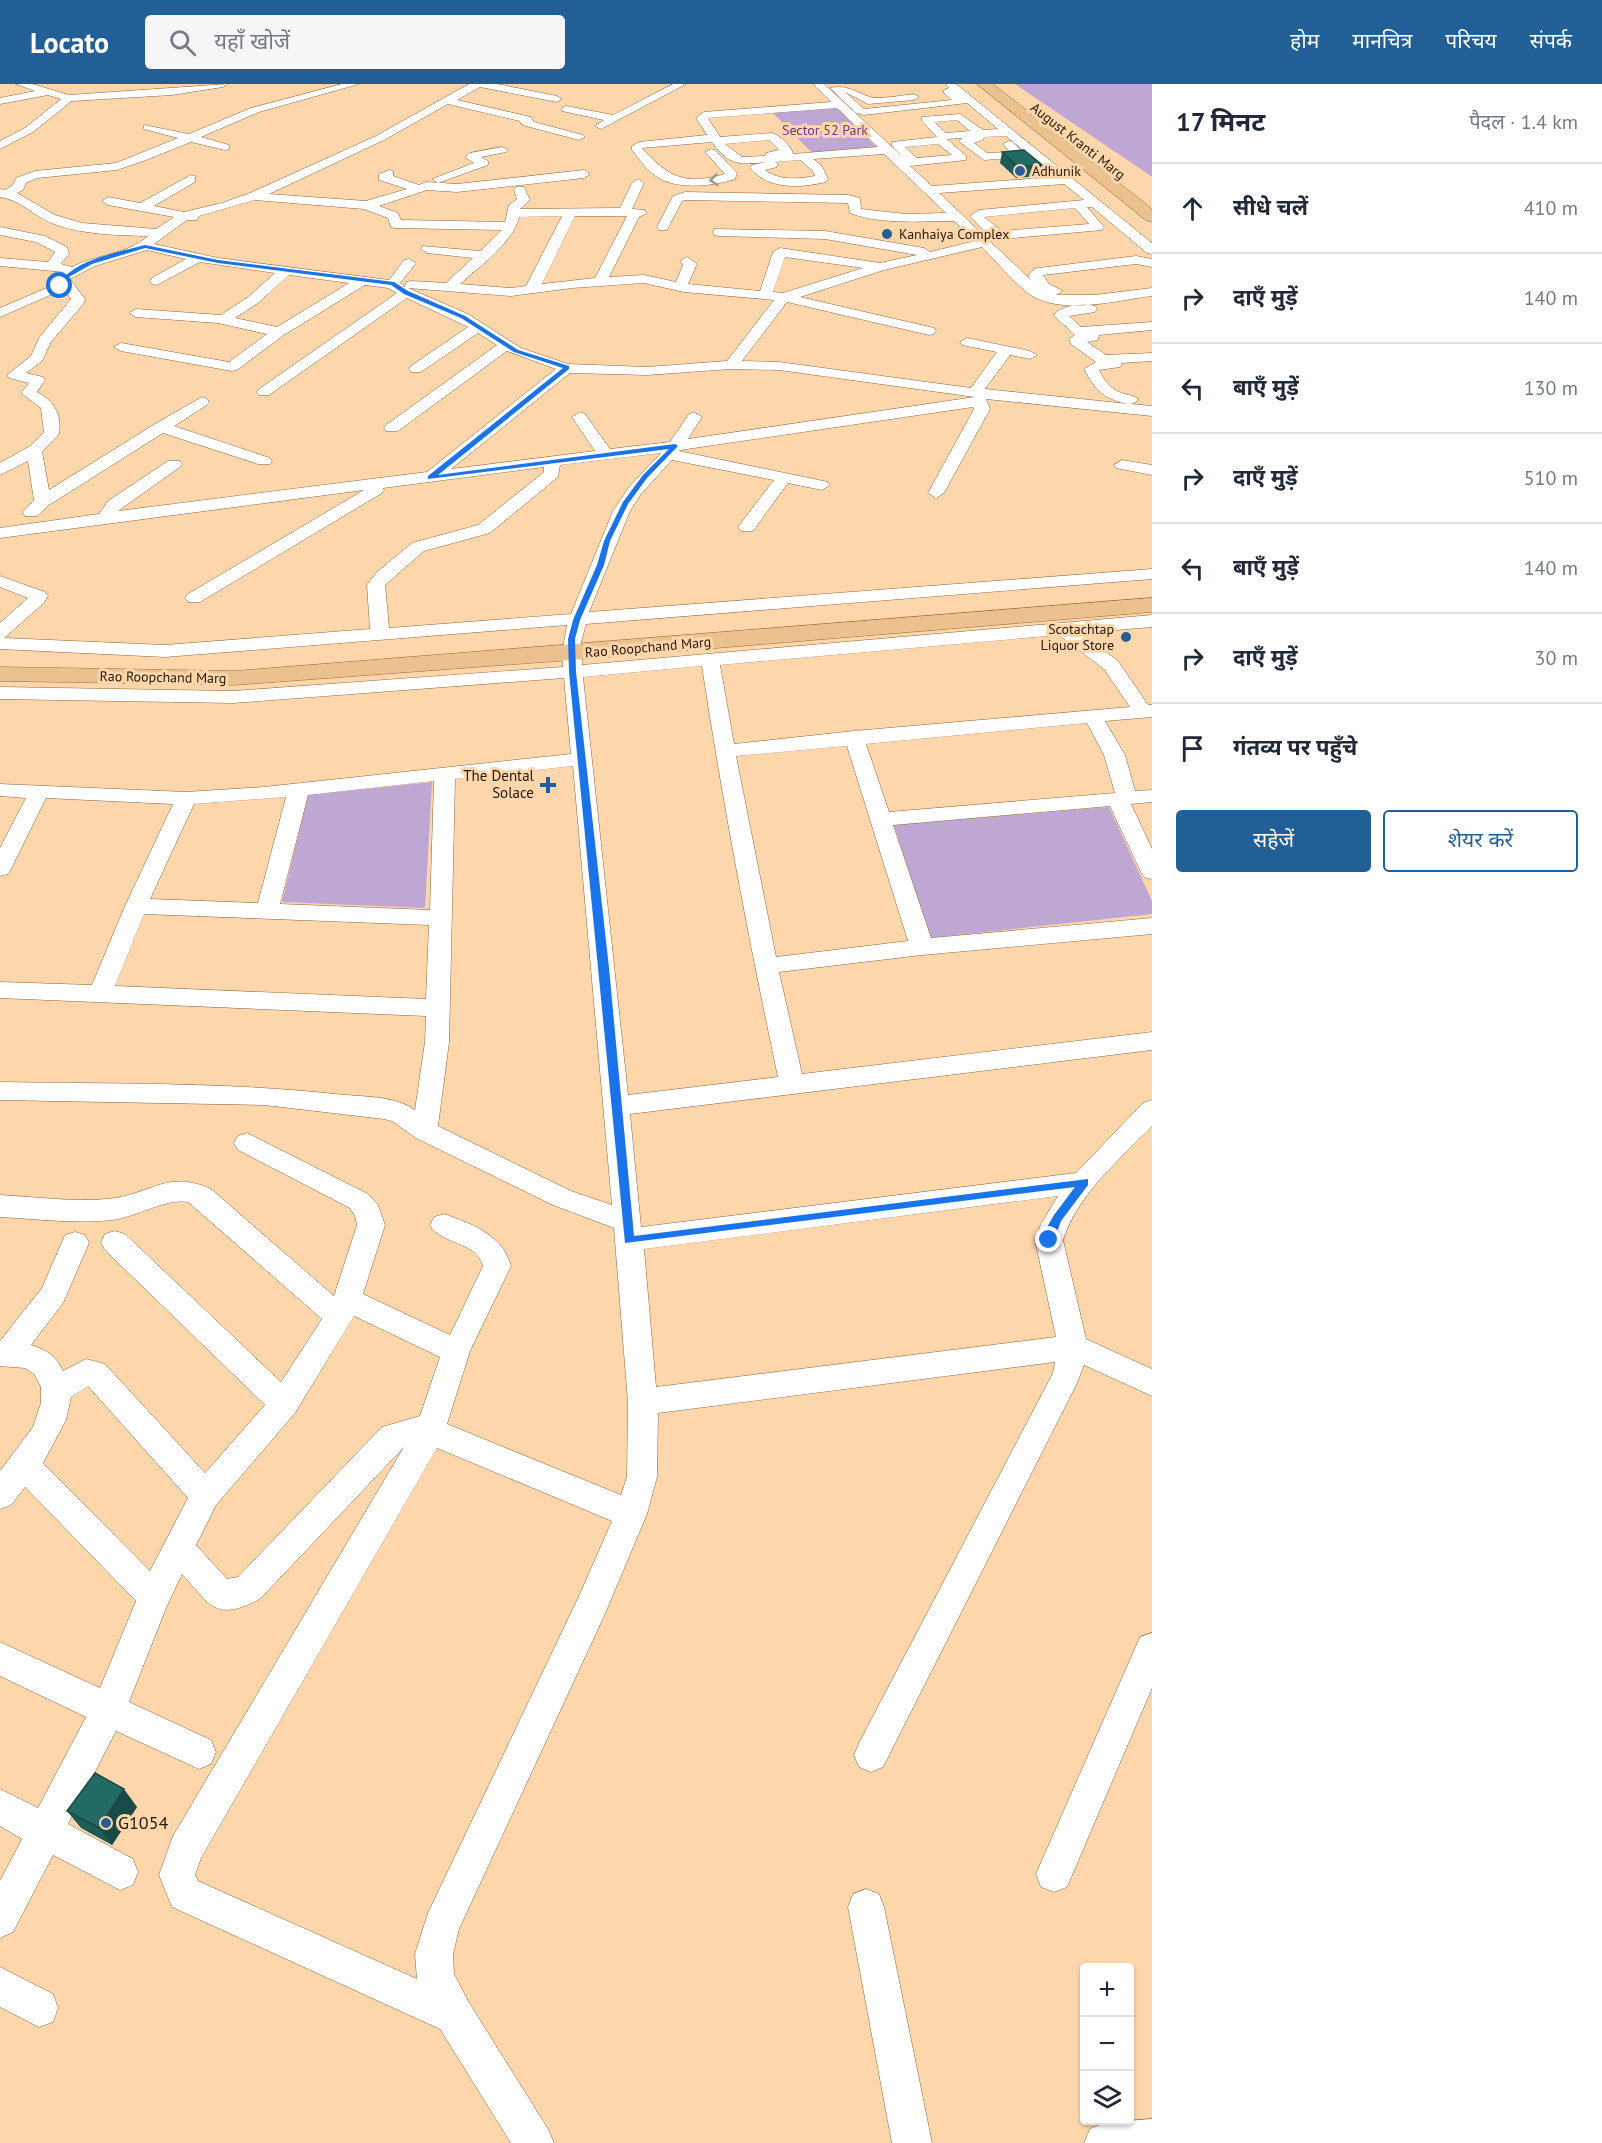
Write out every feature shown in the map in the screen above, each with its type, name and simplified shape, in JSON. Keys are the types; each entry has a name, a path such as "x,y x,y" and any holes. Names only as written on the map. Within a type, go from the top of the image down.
{"main road":[{"name":"August Kranti Marg","path":"984,84 1152,217"},
{"name":"August Kranti Marg","path":"1004,84 1152,198"},
{"path":"1116,189 1138,187"},
{"name":"Rao Roopchand Marg","path":"0,674 234,678 1152,592"},
{"name":"Rao Roopchand Marg","path":"0,658 200,665 254,663 573,646 1152,605"}],"street":[{"path":"21,84 69,98 172,92 223,84"},
{"path":"0,101 46,93 70,84"},
{"path":"4,193 20,187 15,179 117,166 142,158 255,110 354,84"},
{"path":"0,312 54,290 79,269 100,259 145,246 159,233 186,215 226,206 254,196 380,138 474,84 557,99"},
{"path":"601,126 681,84"},
{"path":"818,84 844,104 864,112 1015,107"},
{"path":"855,119 962,102 937,84"},
{"path":"950,84 983,109 1009,135 1039,156 1148,254"},
{"path":"909,86 907,91 929,109"},
{"path":"868,100 852,89 836,88 855,119 1033,291 1047,298 1079,299 1152,292"},
{"path":"736,139 712,141 639,145 636,148 663,177 673,182 719,180 731,176 731,173 712,141 702,118 704,115 760,113 914,97"},
{"path":"2,143 29,130 69,98"},
{"path":"448,101 527,118 529,120 525,122 530,124 579,137 565,145"},
{"path":"615,104 633,108"},
{"path":"566,110 614,119"},
{"path":"148,127 225,147"},
{"path":"869,132 883,131 894,140 931,138"},
{"path":"981,134 1009,135"},
{"path":"901,163 960,159 962,158 940,140 896,144 914,162"},
{"path":"712,141 734,159 740,161 807,159 888,150"},
{"path":"254,196 366,205 422,187 425,183 489,166 471,156 502,150"},
{"path":"990,162 1039,156"},
{"path":"930,190 1042,177 1041,171 1024,158"},
{"path":"389,174 383,177 422,187 457,188 584,174"},
{"path":"143,207 191,179"},
{"path":"968,186 1066,180"},
{"path":"631,213 625,210 638,183"},
{"path":"1020,183 1040,201"},
{"path":"968,186 993,205"},
{"path":"448,289 486,255 513,220 515,205 524,200 520,190"},
{"path":"146,191 163,196"},
{"path":"4,193 62,222 102,229 159,233"},
{"path":"366,205 394,216 395,224 513,220 570,213 631,213 666,221 677,199 690,196 848,199 856,201 854,210 859,212 906,218 958,217"},
{"path":"108,201 186,215 206,224"},
{"path":"319,212 329,203"},
{"path":"1078,204 1098,226 997,235 976,216 1021,209 1078,204 1093,203"},
{"path":"1021,209 1049,232"},
{"path":"530,290 536,284 570,213"},
{"path":"600,282 631,213"},
{"path":"0,231 40,239 62,250 62,254 51,267"},
{"path":"719,232 825,235 933,254"},
{"path":"1116,233 1148,254"},
{"path":"731,365 784,297 880,267 984,243"},
{"path":"145,246 197,258 285,271 493,293 644,279 678,287 784,297 929,331"},
{"path":"765,295 782,248 880,267"},
{"path":"427,249 486,255"},
{"path":"1035,265 1148,254"},
{"path":"157,281 197,258"},
{"path":"1152,263 1137,260 1052,269 1039,272 1035,276 1045,288 1058,292 1152,283"},
{"path":"678,287 684,281 690,264 687,261"},
{"path":"392,284 409,263"},
{"path":"4,266 79,269"},
{"path":"223,320 253,300 285,271"},
{"path":"7,378 37,358 45,341 77,303 78,298 64,280"},
{"path":"121,347 232,367 279,332 361,280"},
{"path":"392,284 452,312 530,357 567,368 647,371 731,365 801,369 977,396 1007,396 1152,411"},
{"path":"264,392 406,292"},
{"path":"1111,308 1152,358"},
{"path":"1150,310 1111,308 1068,311 1060,315 1077,331 1152,332"},
{"path":"136,313 223,320 279,332"},
{"path":"1152,326 1081,338 1076,341 1103,360 1152,358"},
{"path":"416,369 477,327"},
{"path":"967,342 1030,355"},
{"path":"392,428 506,345"},
{"path":"9,532 606,455 671,450 977,396 1006,350"},
{"path":"1152,358 1095,366 1091,369 1102,390 1111,396 1152,403"},
{"path":"430,478 567,368"},
{"path":"0,470 34,450 53,432 52,410 42,400 29,393 38,380 7,378"},
{"path":"936,493 982,409 977,396"},
{"path":"9,532 43,501 202,402"},
{"path":"580,417 606,455"},
{"path":"534,2143 454,2015 435,1976 434,1954 441,1926 592,1605 631,1514 642,1477 643,1402 573,646 607,541 625,504 645,477 671,450 694,417"},
{"path":"160,427 264,461"},
{"path":"34,450 43,501"},
{"path":"671,450 822,485"},
{"path":"380,633 376,585 383,576 418,547 484,529 552,474 552,462"},
{"path":"104,518 114,505 174,464"},
{"path":"1122,465 1152,470"},
{"path":"747,527 785,476"},
{"path":"194,598 387,483"},
{"path":"0,693 233,697 573,646 1152,574"},
{"path":"0,581 39,596 0,633"},
{"path":"0,644 165,651 380,633 573,646 710,659 1152,621"},
{"path":"1064,630 1111,665 1147,711"},
{"path":"710,659 724,751 765,966 792,1083"},
{"path":"724,751 1147,711"},
{"path":"1092,716 1105,734 1119,763 1122,800 1152,872"},
{"path":"854,737 922,947"},
{"path":"0,790 186,798 264,793 582,759"},
{"path":"425,1131 437,1042 445,773"},
{"path":"267,910 299,789"},
{"path":"0,868 39,792"},
{"path":"879,820 1152,796"},
{"path":"100,994 136,906 186,798"},
{"path":"136,906 439,918"},
{"path":"765,966 922,947 1152,926"},
{"path":"0,990 437,1008"},
{"path":"616,1106 1152,1041"},
{"path":"0,1090 264,1096 384,1109 400,1113 425,1131 628,1231 1084,1182"},
{"path":"871,1755 1067,1374 1073,1347 1049,1240 1051,1229 1084,1182 1152,1110"},
{"path":"0,1918 109,1709 154,1597 205,1495 284,1404 343,1309 371,1224 368,1213 359,1201 247,1143"},
{"path":"0,1206 110,1209 129,1207 174,1190 192,1190 343,1309 456,1351"},
{"path":"444,1225 489,1247 496,1258 497,1266 456,1351 430,1431 186,1849 177,1875 185,1894 454,2015"},
{"path":"115,1242 284,1404"},
{"path":"3,1354 53,1295 75,1243"},
{"path":"643,1402 1073,1347 1152,1383"},
{"path":"0,1495 48,1430 54,1411 56,1391 54,1380 42,1362 27,1354 3,1354"},
{"path":"56,1391 86,1372 95,1373 205,1495"},
{"path":"178,1549 198,1569 207,1584 223,1595 237,1595 249,1588 393,1437 417,1429 430,1431 631,1514"},
{"path":"23,1464 154,1597"},
{"path":"1054,1874 1152,1649"},
{"path":"0,1659 199,1752"},
{"path":"0,1807 120,1872"},
{"path":"866,1907 912,2143"},
{"path":"0,1986 39,2008"},
{"path":"1104,2143 1152,2139"}],"green space":[{"path":"1015,84 1152,84 1152,176 1151,176"},
{"name":"Sector 52 Park","path":"836,107 878,148 812,153 772,112"},
{"path":"432,782 425,908 282,902 308,795"},
{"path":"1109,807 1152,901 1152,914 929,938 894,825"}],"building":[{"path":"1024,150 1042,165 1018,167 1002,152"},
{"path":"95,1773 124,1789 99,1828 67,1811"}],"place":[{"name":"Adhunik","path":"1020,171"},
{"name":"Kanhaiya Complex","path":"887,234"},
{"name":"Scotachtap Liquor Store","path":"1126,637"},
{"name":"The Dental Solace","path":"548,785"},
{"name":"G1054","path":"106,1823"}],"route":[{"path":"60,286 65,277 90,263 145,246 218,262 392,284 463,317 516,351 567,368 430,478 675,446 645,477 625,504 607,541 571,639 572,672 604,968 629,1240 1084,1182 1057,1218 1051,1229 1049,1240"}]}
